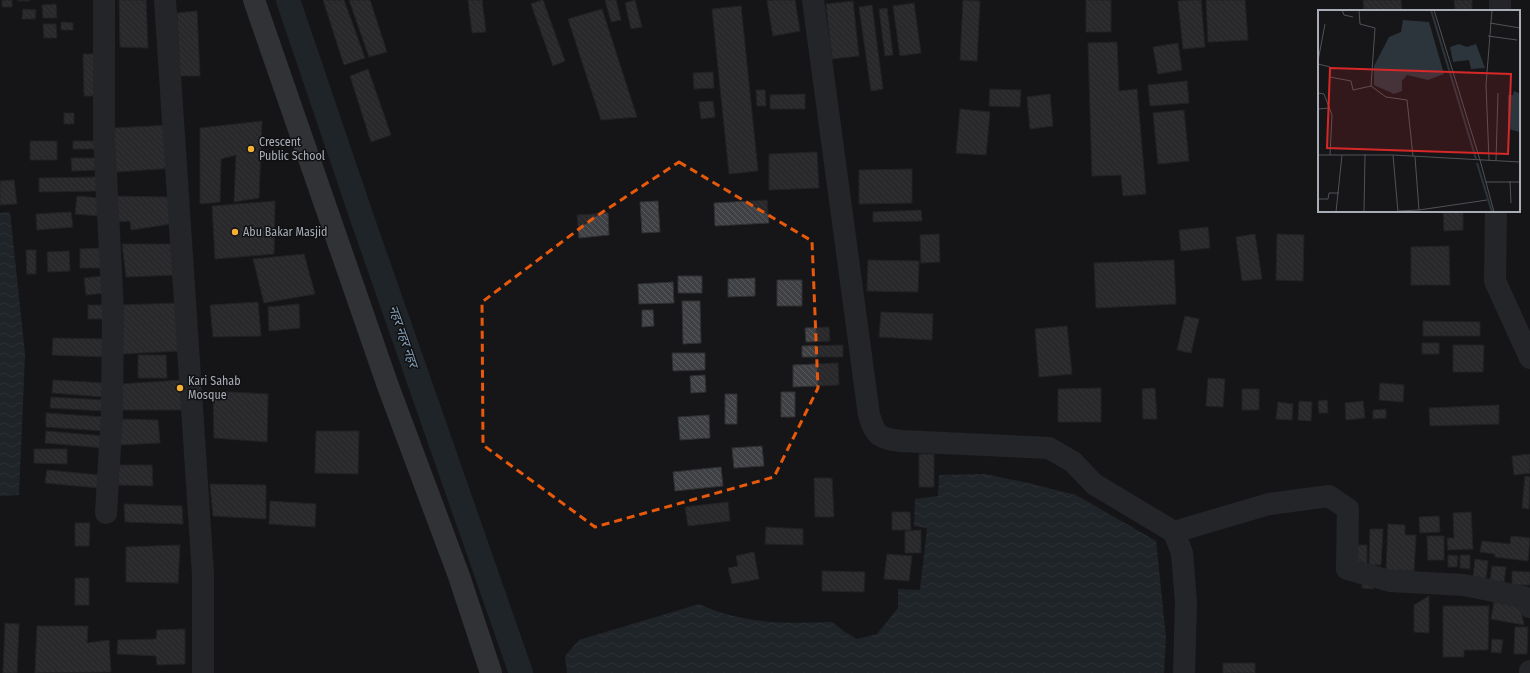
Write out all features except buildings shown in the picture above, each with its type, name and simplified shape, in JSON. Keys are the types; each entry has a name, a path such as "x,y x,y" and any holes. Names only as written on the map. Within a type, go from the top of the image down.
{"main road":[{"path":"254,0 388,386 458,576 491,673"}],"street":[{"path":"104,0 104,135 113,312 112,413 106,513"},
{"path":"165,0 203,574 203,673"},
{"path":"813,0 868,415 873,428 883,439 1049,448 1073,462 1094,484 1174,532 1182,553 1185,589 1184,673"},
{"path":"1496,212 1495,281 1524,333 1530,358"},
{"path":"1174,532 1269,504 1329,496 1348,509 1347,569 1390,581 1464,585 1524,597 1530,607"}],"highlighted area":[{"path":"679,162 812,241 818,388 774,477 595,527 483,445 482,302 595,217"}],"water":[{"path":"10,212 25,354 19,495 0,496 0,213"},
{"path":"985,474 1076,495 1156,541 1166,638 1164,673 567,673 565,656 579,640 699,604 715,611 748,619 798,623 832,622 857,639 877,634 898,608 898,589 920,590 927,528 914,526 915,499 938,496 939,475"}],"waterway":[{"name":"नहर नहर नहर","path":"288,0 361,215 521,673"}],"place":[{"name":"Crescent Public School","path":"251,149"},
{"name":"Abu Bakar Masjid","path":"235,232"},
{"name":"Kari Sahab Mosque","path":"180,388"}]}
